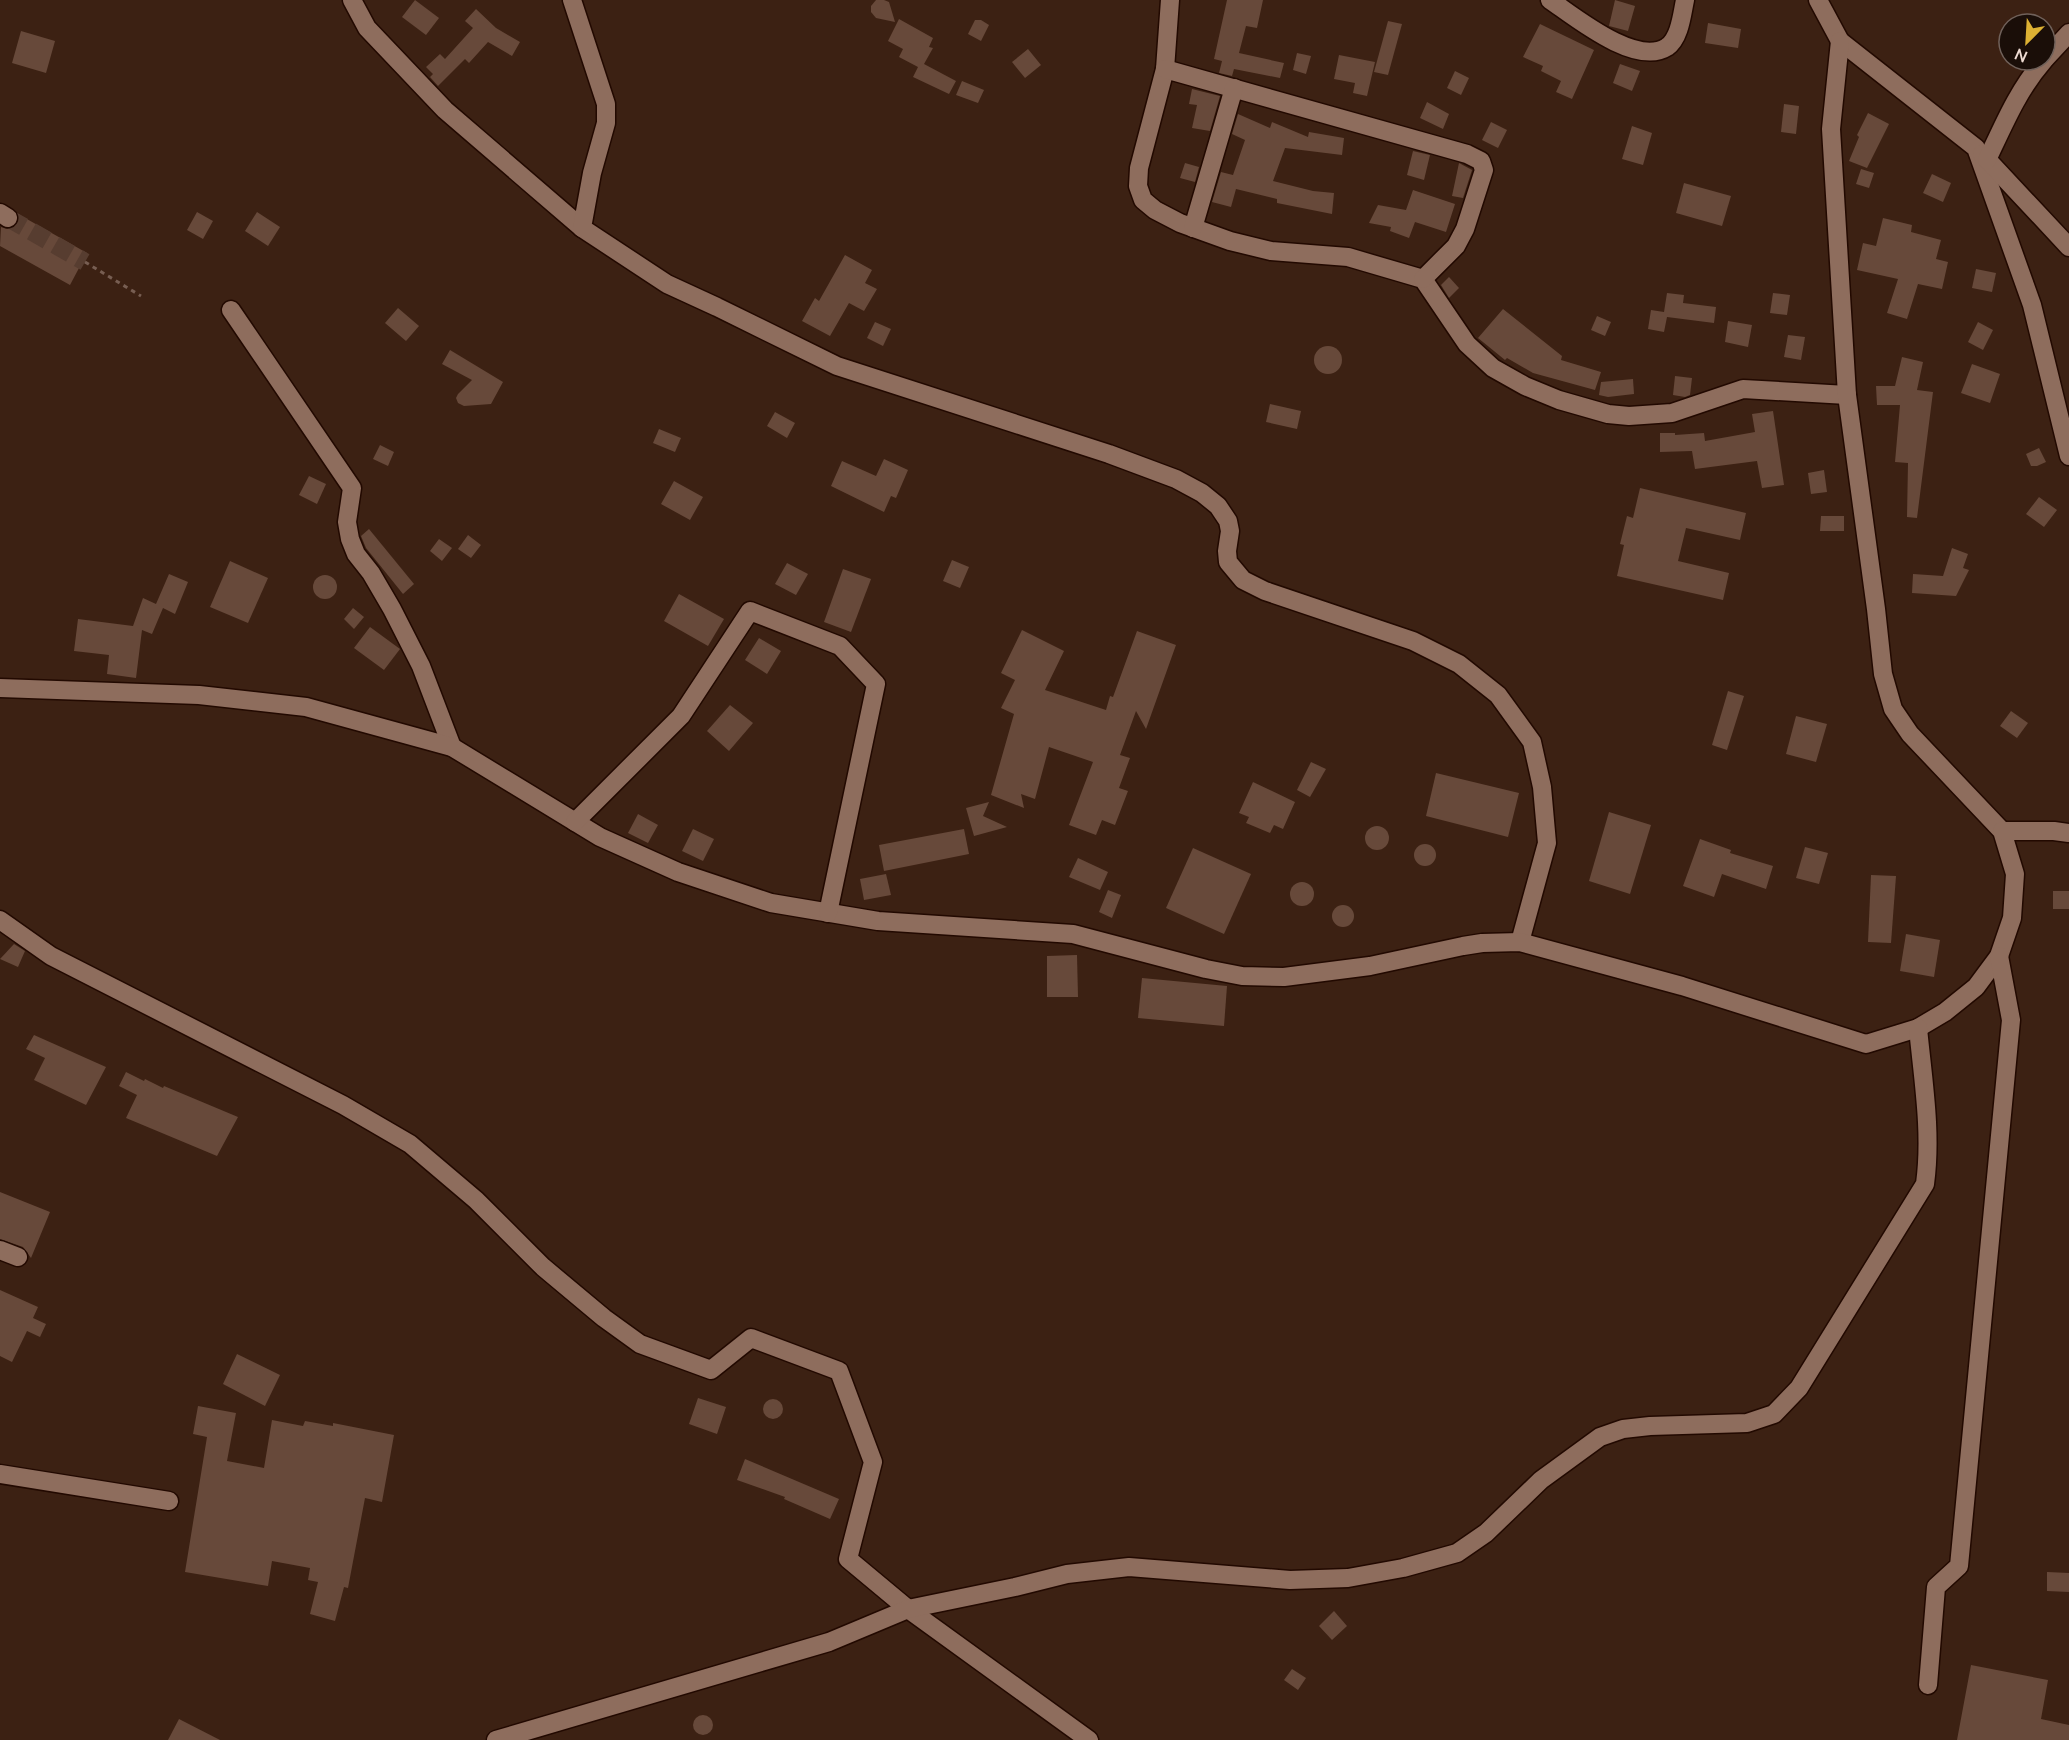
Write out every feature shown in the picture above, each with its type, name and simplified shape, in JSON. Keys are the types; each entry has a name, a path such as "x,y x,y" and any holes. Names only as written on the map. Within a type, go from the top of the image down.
{"street":[{"path":"352,0 367,28 445,110 582,228 667,284 717,306 837,366 1176,478 1202,493 1218,506 1228,520 1230,531 1228,562 1243,580 1265,591 1413,641 1459,664 1498,695 1532,742 1542,787 1547,843 1520,942"},
{"path":"572,0 606,104 606,123 592,173 582,228"},
{"path":"1170,0 1165,69 1139,168 1138,186 1143,200 1155,210 1193,228 1230,241 1271,251 1348,257 1423,279 1467,344 1493,368 1525,386 1559,400 1608,414 1629,416 1672,414 1743,389 1847,395"},
{"path":"1550,0 1609,40 1635,49 1653,51 1666,48 1672,42 1677,32 1685,0"},
{"path":"1818,0 1840,41 1982,154 2069,247"},
{"path":"2057,45 2069,33"},
{"path":"0,688 199,695 306,707 452,747 600,837 678,872 771,903 878,921 1073,934 1206,969 1242,976 1284,977 1370,966 1482,943 1520,942 1682,986 1866,1044 1918,1028 1945,1012 1976,987 1999,956 2012,918 2015,874 2002,831 1910,734 1893,709 1882,674 1847,395 1831,129 1840,41"},
{"path":"1165,69 1467,154 1481,161 1484,170 1466,229 1456,246 1423,279"},
{"path":"2034,72 1982,154 2032,305 2069,456"},
{"path":"1193,228 1234,88"},
{"path":"231,310 352,488 347,522 350,539 356,554 371,573 392,609 421,666 452,747"},
{"path":"575,822 681,716 750,612 840,646 876,684 828,913"},
{"path":"2002,831 2069,833"},
{"path":"0,920 51,956 342,1105 410,1144 476,1200 543,1267 639,1344 711,1370 751,1338 838,1371 873,1462 848,1559 1070,1734 1089,1740"},
{"path":"1928,1685 1936,1587 1959,1566 2011,1020 1999,956"},
{"path":"496,1740 829,1642 909,1609 1067,1574 1129,1567 1290,1580 1348,1578 1403,1568 1456,1553 1486,1533 1541,1480 1600,1437 1623,1429 1650,1426 1747,1423 1774,1414 1799,1388 1924,1184 1928,1160 1927,1128 1918,1028"},
{"path":"0,1250 18,1257"},
{"path":"0,1474 169,1501"}],"path":[{"path":"85,262 141,296"}],"building":[{"path":"415,0 439,18 426,35 402,17"},
{"path":"876,0 889,2 895,22 876,18 871,12 871,6"},
{"path":"1227,0 1263,0 1257,28 1246,26 1239,53 1284,63 1280,78 1234,69 1232,76 1219,73 1222,61 1214,59"},
{"path":"1615,0 1635,6 1628,31 1609,26"},
{"path":"476,9 496,28 520,42 512,56 488,42 469,63 465,59 438,86 430,77 433,74 426,67 440,54 445,59 473,28 465,21"},
{"path":"899,19 933,38 929,47 933,48 924,64 956,81 949,94 913,77 918,67 899,57 903,49 888,41"},
{"path":"975,20 981,20 989,25 981,41 968,34"},
{"path":"1388,21 1402,24 1388,75 1374,72"},
{"path":"1708,23 1741,29 1738,48 1705,43"},
{"path":"1540,24 1594,50 1572,99 1556,92 1561,81 1541,71 1543,66 1523,57"},
{"path":"21,31 55,41 46,73 12,63"},
{"path":"1028,49 1041,65 1025,78 1012,62"},
{"path":"1297,53 1311,56 1306,74 1293,70"},
{"path":"1339,55 1375,62 1367,96 1353,93 1355,83 1334,79"},
{"path":"1620,64 1640,71 1632,91 1613,83"},
{"path":"1455,71 1469,78 1461,95 1447,88"},
{"path":"962,81 984,90 978,103 956,95"},
{"path":"1192,89 1220,96 1210,131 1192,128 1197,105 1189,104"},
{"path":"1427,102 1449,114 1443,129 1420,118"},
{"path":"1784,104 1799,106 1796,134 1781,132"},
{"path":"1868,113 1889,124 1867,168 1849,161 1859,137 1857,135"},
{"path":"1238,114 1270,128 1272,122 1308,137 1309,132 1344,138 1342,155 1285,148 1273,181 1313,191 1334,193 1332,214 1277,203 1277,199 1236,189 1231,207 1212,202 1221,172 1233,175 1245,140 1232,134"},
{"path":"1491,122 1507,130 1498,148 1482,140"},
{"path":"1632,126 1652,133 1643,165 1622,159"},
{"path":"1413,151 1430,155 1424,180 1407,175"},
{"path":"1185,163 1199,167 1195,182 1180,178"},
{"path":"1459,163 1472,170 1463,198 1452,196"},
{"path":"1861,169 1874,173 1869,188 1856,184"},
{"path":"1932,174 1951,183 1943,202 1923,193"},
{"path":"1684,183 1731,196 1722,226 1676,213"},
{"path":"1413,190 1455,204 1446,232 1415,222 1409,238 1390,231 1391,227 1369,223 1378,205 1406,210"},
{"path":"197,212 213,221 203,239 187,230"},
{"path":"257,212 280,227 268,246 245,231"},
{"path":"18,214 87,253 70,285 0,246 1,227 14,228 18,223"},
{"path":"1883,218 1912,225 1911,232 1941,240 1936,259 1948,262 1942,289 1918,284 1907,319 1887,313 1898,279 1857,270 1863,243 1876,246"},
{"path":"845,255 872,270 865,283 877,289 864,311 849,303 830,336 802,321 815,298 819,301"},
{"path":"1976,269 1996,273 1992,292 1972,288"},
{"path":"1449,277 1459,288 1449,298 1441,285"},
{"path":"1667,293 1684,295 1683,303 1716,307 1714,323 1667,317 1664,332 1648,329 1651,310 1664,312"},
{"path":"1773,293 1790,295 1787,315 1770,313"},
{"path":"398,308 419,326 406,341 385,323"},
{"path":"1503,309 1562,356 1561,360 1601,372 1595,390 1533,373 1507,358 1505,360 1478,338"},
{"path":"1597,316 1611,322 1605,336 1591,330"},
{"path":"1728,321 1752,325 1748,347 1725,342"},
{"path":"875,322 891,329 883,346 867,338"},
{"path":"1978,322 1993,330 1983,350 1968,342"},
{"path":"1788,335 1805,337 1801,360 1784,357"},
{"path":"1328,346 1338,350 1342,360 1338,370 1328,374 1318,370 1314,360 1318,350"},
{"path":"450,350 503,382 491,404 464,406 458,403 456,398 458,394 472,380 442,364"},
{"path":"1902,357 1923,362 1917,390 1933,392 1917,518 1907,517 1908,463 1895,462 1900,405 1877,405 1876,386 1895,386"},
{"path":"1972,364 2000,374 1990,403 1961,393"},
{"path":"1675,376 1692,378 1690,395 1685,397 1673,395"},
{"path":"1633,379 1634,394 1608,397 1599,395 1601,382"},
{"path":"1270,404 1301,411 1297,429 1266,422"},
{"path":"1773,411 1784,485 1762,488 1757,461 1695,469 1692,451 1660,452 1660,433 1675,433 1675,435 1704,433 1705,441 1755,432 1752,414"},
{"path":"775,412 795,423 787,438 767,426"},
{"path":"659,429 681,438 675,452 653,443"},
{"path":"380,445 394,452 388,466 373,459"},
{"path":"2039,448 2046,462 2031,466 2026,454"},
{"path":"884,459 908,470 896,498 891,496 884,512 831,486 842,461 876,476"},
{"path":"1824,470 1827,492 1811,494 1808,473"},
{"path":"309,476 326,484 317,504 299,495"},
{"path":"674,481 703,497 690,520 661,504"},
{"path":"1640,488 1746,513 1740,540 1686,528 1678,561 1729,573 1723,600 1617,576 1624,545 1620,544 1627,516 1633,518"},
{"path":"2039,497 2057,510 2044,527 2026,514"},
{"path":"1821,516 1844,516 1844,531 1820,531"},
{"path":"369,529 414,584 403,594 366,548 361,536"},
{"path":"468,535 481,545 471,558 458,549"},
{"path":"439,539 452,548 442,561 430,551"},
{"path":"1952,548 1968,554 1963,568 1969,570 1956,596 1912,593 1913,574 1943,576"},
{"path":"952,560 969,567 960,588 943,581"},
{"path":"230,561 268,578 248,623 210,607"},
{"path":"787,563 808,574 796,595 775,584"},
{"path":"843,569 871,579 851,632 824,622"},
{"path":"169,574 188,582 175,614 163,608 152,634 142,630 136,678 107,674 109,655 74,651 78,619 133,626 143,598 156,604"},
{"path":"325,575 330,576 336,582 336,592 330,598 325,599 320,598 314,592 313,587 314,582 320,576"},
{"path":"679,594 724,619 708,646 664,621"},
{"path":"353,608 364,617 354,629 344,619"},
{"path":"370,627 400,649 384,670 354,648"},
{"path":"1022,630 1064,651 1045,690 1106,710 1137,631 1176,645 1146,729 1136,711 1120,755 1130,758 1119,788 1128,791 1115,825 1102,820 1096,835 1069,825 1093,762 1049,747 1035,799 1021,794 1024,808 991,795 1014,714 1001,708 1015,680 1001,673"},
{"path":"759,638 781,651 767,674 745,660"},
{"path":"1728,691 1744,696 1727,750 1712,745"},
{"path":"730,705 753,723 729,751 707,731"},
{"path":"2011,711 2028,723 2017,738 2000,726"},
{"path":"1796,716 1827,724 1816,762 1786,754"},
{"path":"1311,762 1326,769 1310,797 1297,790"},
{"path":"1436,773 1519,793 1508,837 1426,816"},
{"path":"1253,782 1295,802 1283,829 1274,825 1270,833 1246,823 1249,817 1239,813"},
{"path":"989,802 983,816 1007,827 974,836 966,808"},
{"path":"1609,812 1651,825 1630,894 1589,881"},
{"path":"638,814 658,825 648,843 628,833"},
{"path":"1377,826 1385,830 1389,838 1385,846 1377,850 1369,846 1365,838 1369,830"},
{"path":"693,829 714,839 703,861 682,851"},
{"path":"964,829 969,854 884,871 879,845"},
{"path":"1700,839 1731,850 1730,853 1773,866 1766,889 1722,874 1714,897 1683,886"},
{"path":"1421,844 1429,844 1436,851 1436,859 1429,866 1421,866 1414,859 1414,851"},
{"path":"1805,847 1828,853 1819,884 1796,878"},
{"path":"1193,848 1251,874 1224,934 1166,908"},
{"path":"1078,858 1108,872 1100,890 1069,877"},
{"path":"886,874 891,895 864,900 860,879"},
{"path":"1871,875 1896,876 1891,943 1868,942"},
{"path":"1302,882 1310,886 1314,894 1310,902 1302,906 1294,902 1290,894 1294,886"},
{"path":"1108,890 1121,895 1112,918 1099,912"},
{"path":"2053,891 2069,891 2069,909 2053,909"},
{"path":"1339,905 1347,905 1354,912 1354,920 1347,927 1339,927 1332,920 1332,912"},
{"path":"1906,934 1940,940 1934,977 1900,971"},
{"path":"14,944 25,951 18,967 0,959"},
{"path":"1077,955 1078,997 1047,997 1047,956"},
{"path":"1142,978 1227,986 1224,1026 1138,1018"},
{"path":"34,1035 106,1067 86,1105 34,1080 45,1058 26,1049"},
{"path":"126,1072 238,1117 217,1156 126,1118 137,1095 119,1086"},
{"path":"0,1192 50,1212 31,1258 23,1247 0,1239"},
{"path":"0,1290 38,1307 33,1318 46,1324 40,1337 27,1331 12,1362 0,1356"},
{"path":"237,1354 280,1375 265,1406 223,1384"},
{"path":"698,1398 726,1407 717,1434 689,1424"},
{"path":"773,1399 780,1402 783,1409 780,1416 773,1419 766,1416 763,1409 766,1402"},
{"path":"198,1406 236,1413 227,1461 264,1468 272,1420 303,1426 305,1421 333,1426 333,1423 394,1435 382,1502 365,1498 348,1588 344,1587 335,1621 310,1614 318,1582 308,1580 310,1568 272,1561 268,1586 185,1572 207,1437 193,1434"},
{"path":"745,1459 839,1499 830,1519 784,1499 785,1497 737,1480"},
{"path":"2047,1572 2069,1573 2069,1592 2047,1591"},
{"path":"1334,1611 1347,1626 1332,1640 1319,1626"},
{"path":"1971,1665 2048,1680 2041,1719 2069,1725 2069,1740 1957,1740"},
{"path":"1292,1669 1306,1678 1298,1690 1284,1680"},
{"path":"703,1715 710,1718 713,1725 710,1732 703,1735 696,1732 693,1725 696,1718"},
{"path":"179,1719 220,1740 168,1740"}],"tunnel":[{"path":"8,218 85,262"}]}
